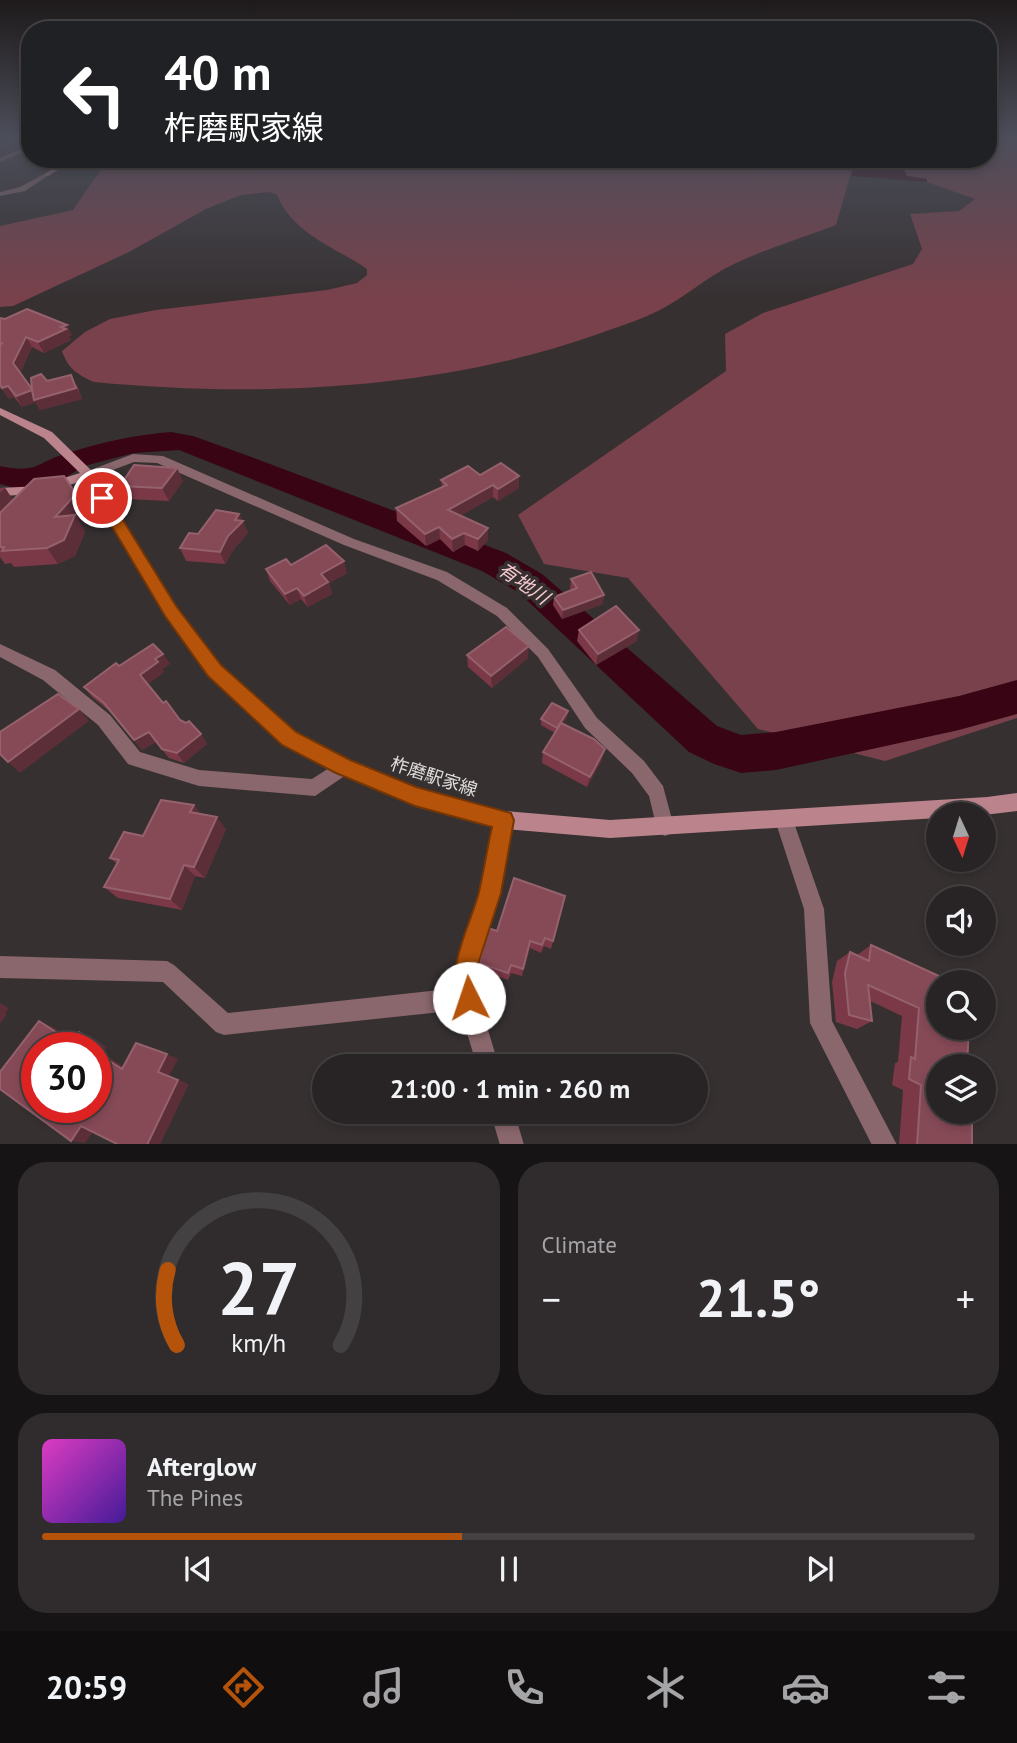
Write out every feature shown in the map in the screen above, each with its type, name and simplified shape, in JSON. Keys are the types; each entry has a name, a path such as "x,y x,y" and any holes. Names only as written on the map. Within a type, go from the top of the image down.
{"main road":[{"name":"柞磨駅家線","path":"0,411 48,435 81,468 170,611 214,670 289,738 343,766 415,796 503,820 610,829 784,820 1017,802"},
{"path":"0,492 39,490 81,468"}],"street":[{"path":"81,468 133,458 159,459 349,542 442,576 502,612 543,653 591,723 638,767 657,792 666,827"},
{"path":"20,509 39,490"},
{"path":"0,650 49,675 104,720 134,758 199,778 315,788 343,766"},
{"path":"485,1054 469,998 467,964 490,893 503,820"},
{"path":"784,820 814,909 821,1023 885,1144"},
{"path":"0,967 167,972 223,1024 469,998"},
{"path":"506,1124 512,1144"}],"shaded area":[{"path":"86,190 846,190 836,225 732,265 660,310 624,325 541,352 478,367 415,378 286,389 157,387 94,382 74,371 62,351 85,332 110,319 156,310 327,290 357,283 367,275 367,269 304,230 293,220 277,195 269,192 241,195 206,209 129,252 13,306 0,307 0,226 73,210"},
{"path":"951,190 1017,190 1017,718 885,761 758,729 628,578 544,564 518,515 726,371 725,334 763,313 913,264 922,249 910,214 959,211 975,199"}],"building":[{"path":"27,309 67,325 61,327 66,329 38,342 26,337 13,363 32,389 31,378 41,374 47,381 71,375 76,388 34,400 32,390 16,396 8,386 2,388 0,385 0,318 5,319"},
{"path":"501,463 519,476 498,489 493,485 448,510 488,528 478,539 464,533 452,539 439,527 425,534 396,508 447,485 441,480 468,466 480,475"},
{"path":"134,465 177,468 162,488 120,486"},
{"path":"64,476 76,494 55,517 75,515 64,540 47,548 2,551 4,547 0,547 0,513 34,479"},
{"path":"216,510 239,514 235,520 243,521 228,536 220,552 180,548 189,533 198,534"},
{"path":"326,545 344,561 321,574 328,582 304,596 297,588 285,594 266,569 286,559 291,565"},
{"path":"591,572 604,595 563,610 554,597 577,588 571,579"},
{"path":"616,606 639,630 598,654 579,630"},
{"path":"506,627 529,646 491,676 467,655"},
{"path":"153,644 163,654 155,659 158,662 140,675 163,703 166,701 180,720 186,723 189,721 201,734 177,753 162,749 149,732 134,740 104,703 84,687 116,663 119,666"},
{"path":"58,694 79,709 8,762 0,754 0,732"},
{"path":"552,703 568,711 557,728 541,719"},
{"path":"561,723 594,739 605,749 590,777 543,752"},
{"path":"161,800 194,805 190,812 217,817 194,867 184,865 170,899 104,887 119,860 110,858 124,832 143,836"},
{"path":"514,878 565,896 553,941 545,938 542,945 530,941 523,969 511,965 508,973 479,963 488,928 497,931"},
{"path":"871,945 926,970 926,1040 968,1040 968,1054 926,1054 926,1124 972,1124 972,1144 917,1144 921,1085 909,1079 911,1057 915,1059 919,1008 868,985 872,1021 849,1015 845,973 850,952 869,961"},
{"path":"39,1021 56,1032 31,1032"},
{"path":"136,1043 167,1054 158,1072 178,1080 147,1144 117,1144 81,1126 71,1141 46,1123 112,1123 112,1062 122,1069"},
{"path":"21,1045 21,1104 0,1089 0,1072"}],"waterway":[{"name":"有地川","path":"0,475 22,480 53,472 74,460 133,444 171,441 183,442 244,464 494,562 530,583 703,739 741,754 776,751 959,713 1017,697"}],"route":[{"path":"102,498 170,611 214,670 289,738 343,766 415,796 503,820 490,893 467,964 469,998"}]}
